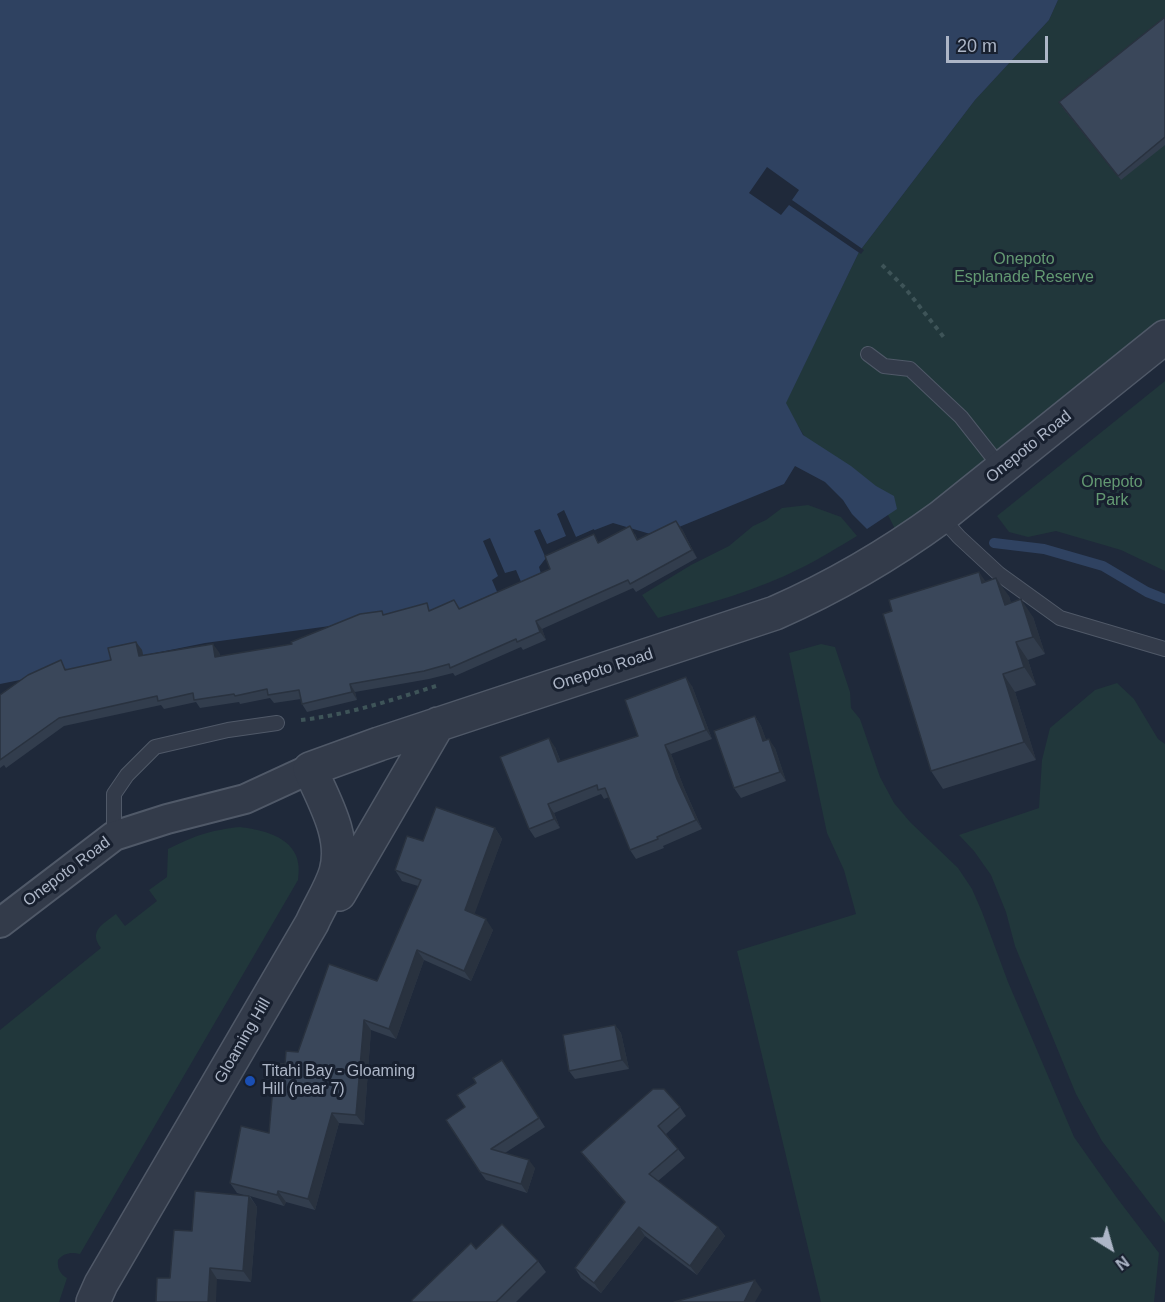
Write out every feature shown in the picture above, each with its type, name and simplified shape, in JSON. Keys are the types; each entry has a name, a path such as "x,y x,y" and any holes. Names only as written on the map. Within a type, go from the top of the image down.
{"street":[{"name":"Onepoto Road","path":"0,923 114,836 167,819 245,799 310,769 379,744 775,613 813,597 903,544 941,517 1165,337"},
{"path":"312,923 332,905 438,724"},
{"name":"Gloaming Hill","path":"93,1302 101,1284 312,923 335,873 339,856 332,817 310,769"}],"lane":[{"path":"868,354 884,366 910,369 961,417 1002,469"},
{"path":"941,517 999,574 1060,618 1165,650"},
{"path":"114,836 114,794 127,775 155,747 228,730 277,723"}],"path":[{"path":"882,265 905,288 946,340"},
{"path":"277,723 318,718 383,703 439,686"}],"green space":[{"name":"Onepoto Esplanade Reserve","path":"1058,0 1165,0 1165,337 903,545 888,515 809,444 785,404 859,252 975,100 1049,20"},
{"name":"Onepoto Park","path":"1165,381 1165,571 1121,550 1056,531 1028,537 1009,532 997,516"},
{"path":"808,505 841,517 857,536 808,564 766,584 658,618 642,595 691,565 729,546 753,526 782,508"},
{"path":"821,644 835,647 850,692 851,708 860,719 880,777 894,803 910,822 958,868 972,889 1008,982 1074,1137 1159,1253 1154,1302 821,1302 737,951 856,914 844,870 827,833 789,653"},
{"path":"1117,683 1134,699 1158,739 1165,744 1165,1223 1102,1141 1076,1094 1015,946 1006,912 991,875 959,835 1039,808 1042,760 1050,728 1095,690"},
{"path":"240,827 274,835 291,847 299,867 298,880 80,1254 68,1254 58,1260 60,1270 67,1278 59,1302 0,1302 0,1030 101,948 96,937 99,928 106,921 116,914 125,926 157,901 149,890 167,877 168,849 203,834"}],"water":[{"path":"0,0 1058,0 1049,20 975,100 859,252 786,403 803,435 894,496 897,509 867,529 825,482 795,466 784,484 657,536 613,523 556,545 539,567 547,593 442,617 352,623 205,643 0,684"}],"pier":[{"path":"767,167 799,190 792,200 864,250 861,254 789,205 781,215 749,193"},
{"path":"564,510 576,537 594,529 595,533 558,547 547,561 534,531 540,529 547,544 566,536 557,514"},
{"path":"490,538 505,573 516,570 525,591 501,601 492,580 498,576 483,541"}],"building":[{"path":"1165,17 1165,137 1118,176 1059,102"},
{"path":"676,521 692,550 630,584 628,580 536,621 540,632 517,642 516,639 450,668 449,664 424,671 350,684 352,692 302,704 299,690 268,695 267,689 235,696 234,694 194,700 193,693 158,701 157,696 59,718 0,760 0,695 28,675 61,660 65,670 111,660 108,648 136,642 139,656 213,644 215,657 292,644 291,642 360,614 382,611 383,615 427,603 429,611 454,600 459,609 550,569 545,556 594,534 598,543 630,526 637,540"},
{"path":"979,572 982,583 996,578 1005,605 1021,599 1033,637 1016,642 1024,667 1003,674 1024,742 931,771 883,614 892,611 889,600"},
{"path":"686,677 706,730 665,745 677,779 696,820 630,850 605,788 598,790 597,785 548,804 554,819 529,829 500,757 549,738 558,762 638,736 625,700"},
{"path":"755,716 763,741 769,739 780,772 734,788 714,731"},
{"path":"436,807 495,828 465,910 486,919 464,971 417,950 389,1029 364,1020 356,1115 332,1113 308,1199 278,1191 277,1195 230,1183 241,1126 269,1133 275,1063 285,1064 286,1051 298,1052 329,964 377,981 421,880 395,870 407,836 423,841"},
{"path":"615,1025 622,1060 569,1071 563,1035"},
{"path":"502,1060 539,1118 491,1149 529,1160 521,1184 480,1172 446,1120 465,1107 457,1095 476,1083 473,1078"},
{"path":"653,1089 664,1089 680,1107 658,1126 678,1149 649,1174 718,1227 690,1266 639,1227 594,1283 575,1268 625,1202 581,1152"},
{"path":"195,1191 249,1196 243,1271 210,1268 208,1302 156,1302 157,1278 170,1278 174,1230 192,1231"},
{"path":"502,1224 538,1261 496,1302 412,1302 471,1243 476,1249"},
{"path":"755,1280 744,1302 674,1302"}],"waterway":[{"path":"994,543 1044,549 1103,566 1147,592 1165,599"}],"place":[{"name":"Titahi Bay - Gloaming Hill (near 7)","path":"250,1081"}]}
